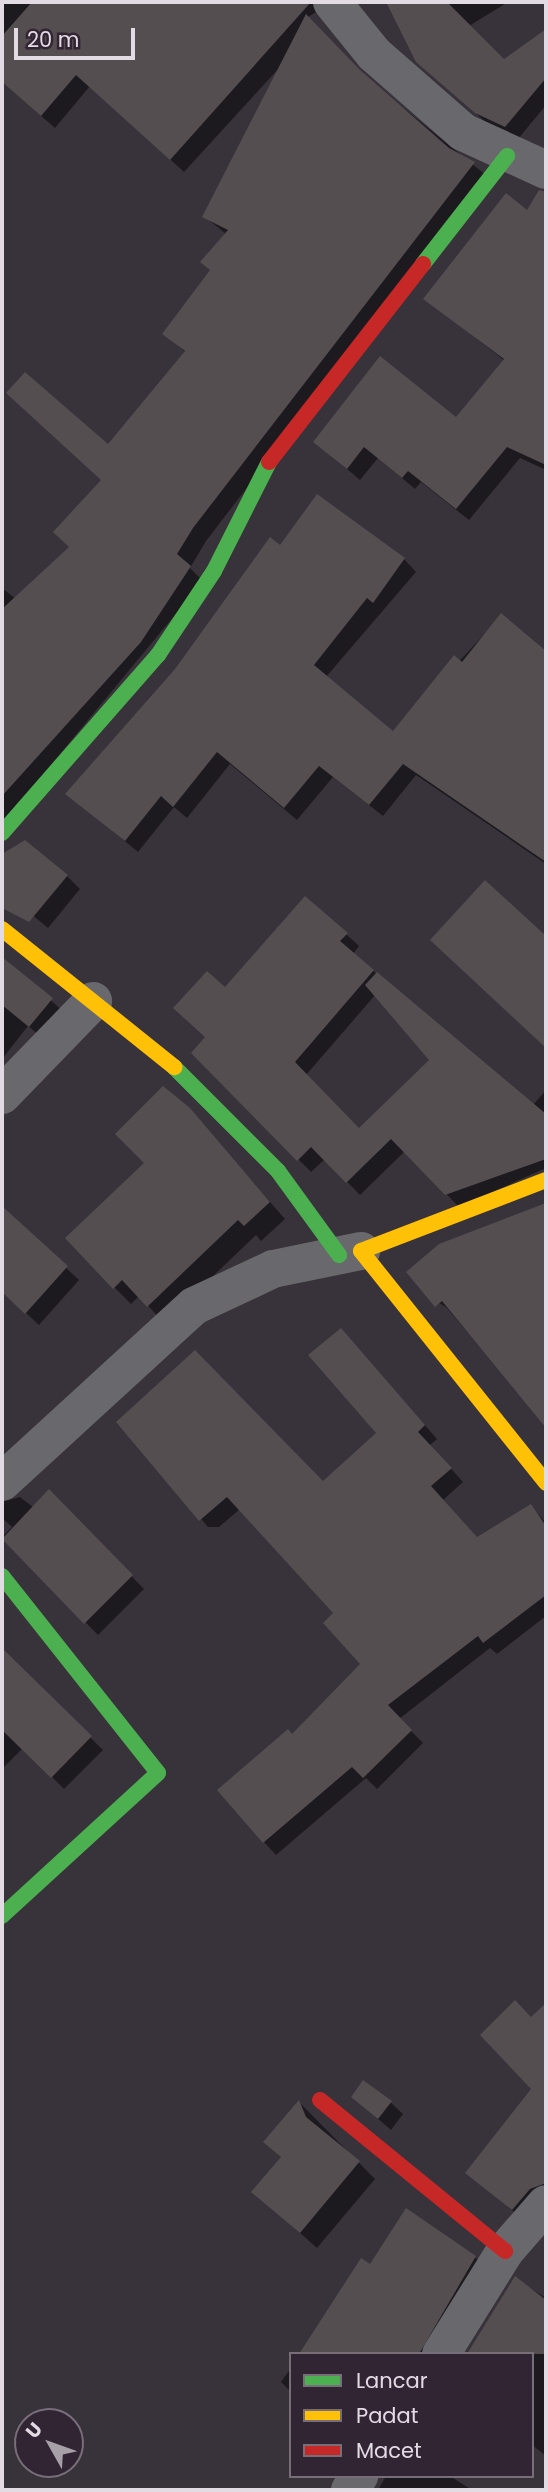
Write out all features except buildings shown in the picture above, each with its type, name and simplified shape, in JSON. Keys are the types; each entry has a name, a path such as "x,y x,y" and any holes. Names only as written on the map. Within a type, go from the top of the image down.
{"street":[{"path":"332,2 374,54 463,132 507,156 546,170"},
{"path":"2,833 158,655 214,571 261,473 507,156"},
{"path":"2,929 205,1092 350,1253 546,1483"},
{"path":"2,1095 93,1001"},
{"path":"2,1482 194,1306 273,1269 350,1253 546,1180"},
{"path":"2,1576 158,1773 2,1916"},
{"path":"320,2101 505,2250"},
{"path":"442,2352 505,2250 546,2204"}],"traffic: fast":[{"path":"423,264 507,156"},
{"path":"2,833 158,655 214,571 269,462"},
{"path":"174,1067 278,1171 339,1255"},
{"path":"2,1576 158,1773 2,1916"}],"traffic: slow":[{"path":"2,929 174,1067"},
{"path":"546,1180 361,1251 546,1483"}],"traffic: jam":[{"path":"269,462 423,264"},
{"path":"320,2100 505,2251"}]}
